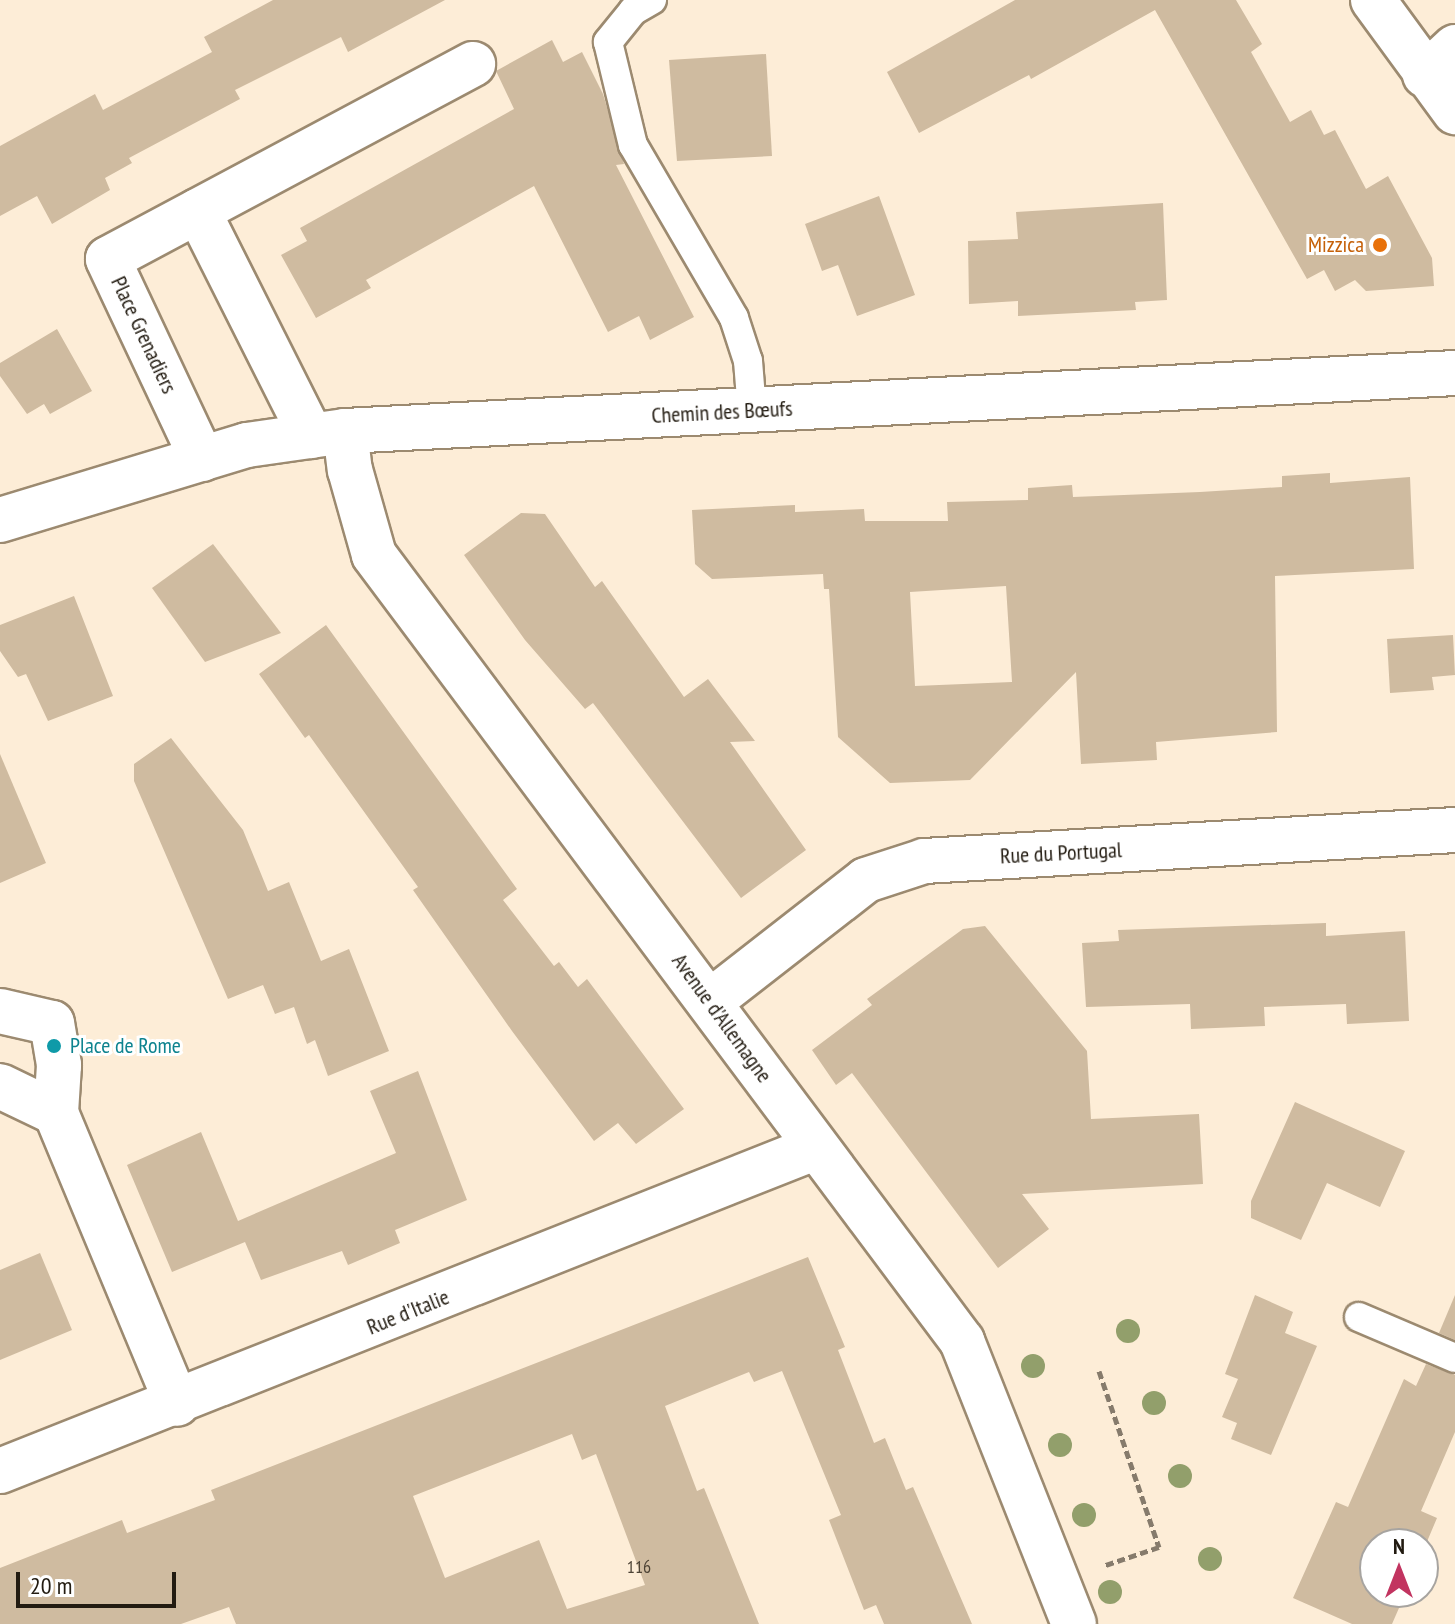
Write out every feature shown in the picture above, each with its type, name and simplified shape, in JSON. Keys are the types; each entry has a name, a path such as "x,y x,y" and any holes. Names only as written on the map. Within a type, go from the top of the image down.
{"street":[{"path":"1373,0 1440,61 1455,112"},
{"name":"Place Grenadiers","path":"202,459 108,259 473,64"},
{"path":"198,211 328,433"},
{"name":"Chemin des Bœufs","path":"0,520 247,445 328,433 1455,373"},
{"name":"Avenue d'Allemagne","path":"328,433 350,470 374,555 712,1000 814,1148 962,1341 1074,1624"},
{"name":"Rue du Portugal","path":"712,1000 866,880 924,861 1455,830"},
{"path":"0,1011 52,1023 59,1065 56,1113 177,1404"},
{"path":"0,1086 56,1113"},
{"name":"Rue d'Italie","path":"0,1471 177,1404 814,1148"}],"lane":[{"path":"652,0 633,11 608,42 633,145 734,318 748,361 752,411"},
{"path":"1359,1317 1455,1358"}],"path":[{"path":"1057,1582 1159,1547 1099,1371"}],"building":[{"path":"273,0 445,0 348,52 341,37 235,90 240,99 129,158 132,163 105,178 110,190 52,224 37,196 0,216 0,146 95,94 103,110 212,52 204,37"},
{"path":"1015,0 1236,0 1262,44 1251,52 1290,122 1311,110 1324,135 1335,130 1366,189 1388,176 1432,258 1434,286 1366,291 1355,280 1335,291 1324,270 1307,279 1155,10 1031,79 1029,75 919,133 887,72"},
{"path":"552,40 563,62 582,52 603,94 624,164 616,165 694,317 650,340 639,316 608,332 534,186 366,280 371,288 316,318 281,255 307,241 300,228 514,109 496,71"},
{"path":"766,54 772,156 677,161 669,60"},
{"path":"879,196 915,295 857,316 838,265 822,271 805,224"},
{"path":"1163,203 1167,300 1135,302 1136,310 1018,316 1018,301 969,304 968,241 1018,239 1016,212"},
{"path":"57,329 92,391 50,414 44,404 27,414 0,376 0,363"},
{"path":"1330,473 1330,483 1410,477 1414,569 1275,576 1277,732 1156,742 1157,760 1081,764 1076,672 970,780 890,783 838,737 829,589 824,589 823,574 712,579 695,564 692,510 795,505 795,512 864,509 865,521 948,521 947,502 1028,500 1028,488 1072,485 1073,497 1200,492 1282,487 1282,476","holes":["1006,586 1012,682 915,686 910,592"]},
{"path":"521,513 545,514 595,587 602,581 684,697 708,679 755,741 730,742 806,850 741,898 593,703 585,709 525,640 464,555"},
{"path":"213,544 281,633 205,662 152,588"},
{"path":"74,596 113,696 48,721 26,674 18,677 0,651 0,625"},
{"path":"326,625 517,889 503,900 554,966 559,962 578,987 587,979 684,1109 636,1144 618,1123 594,1141 413,890 418,887 309,735 305,738 259,674"},
{"path":"1453,635 1455,675 1432,677 1434,690 1390,693 1387,639"},
{"path":"171,738 243,830 268,891 289,882 321,961 349,949 389,1051 328,1076 315,1040 307,1044 294,1007 275,1014 263,985 228,999 134,781 134,764"},
{"path":"0,754 46,863 0,883"},
{"path":"1326,923 1326,936 1405,931 1409,1021 1347,1024 1346,1004 1264,1007 1265,1026 1191,1029 1190,1004 1086,1007 1082,943 1119,941 1118,930"},
{"path":"985,926 1087,1051 1091,1119 1199,1114 1203,1184 1022,1194 1049,1229 998,1268 852,1073 836,1085 812,1050 872,1005 867,999 963,929"},
{"path":"418,1071 467,1200 395,1230 400,1243 348,1265 342,1251 261,1280 245,1242 172,1272 127,1165 201,1132 238,1221 396,1153 370,1091"},
{"path":"1295,1102 1405,1151 1380,1207 1327,1183 1301,1240 1251,1218 1251,1201"},
{"path":"40,1253 72,1330 0,1360 0,1270"},
{"path":"808,1257 845,1347 838,1350 874,1443 885,1438 906,1490 913,1487 972,1624 884,1624 876,1605 864,1610 829,1520 841,1515 782,1371 754,1382 749,1372 665,1406 697,1491 704,1488 759,1624 236,1624 229,1607 181,1624 0,1624 0,1568 122,1520 127,1533 215,1500 211,1490","holes":["572,1434 582,1460 596,1454 645,1585 567,1609 539,1540 445,1578 413,1496"]},
{"path":"1255,1295 1293,1312 1285,1333 1317,1346 1271,1455 1231,1439 1237,1423 1222,1417 1238,1379 1225,1374"},
{"path":"1455,1295 1455,1340 1439,1333"},
{"path":"1426,1364 1455,1375 1455,1432 1421,1511 1437,1518 1433,1528 1359,1528 1359,1608 1399,1608 1392,1624 1352,1624 1293,1598 1336,1502 1348,1507 1404,1379 1416,1386"}],"place":[{"name":"Mizzica","path":"1380,245"},
{"name":"Place de Rome","path":"54,1046"}]}
